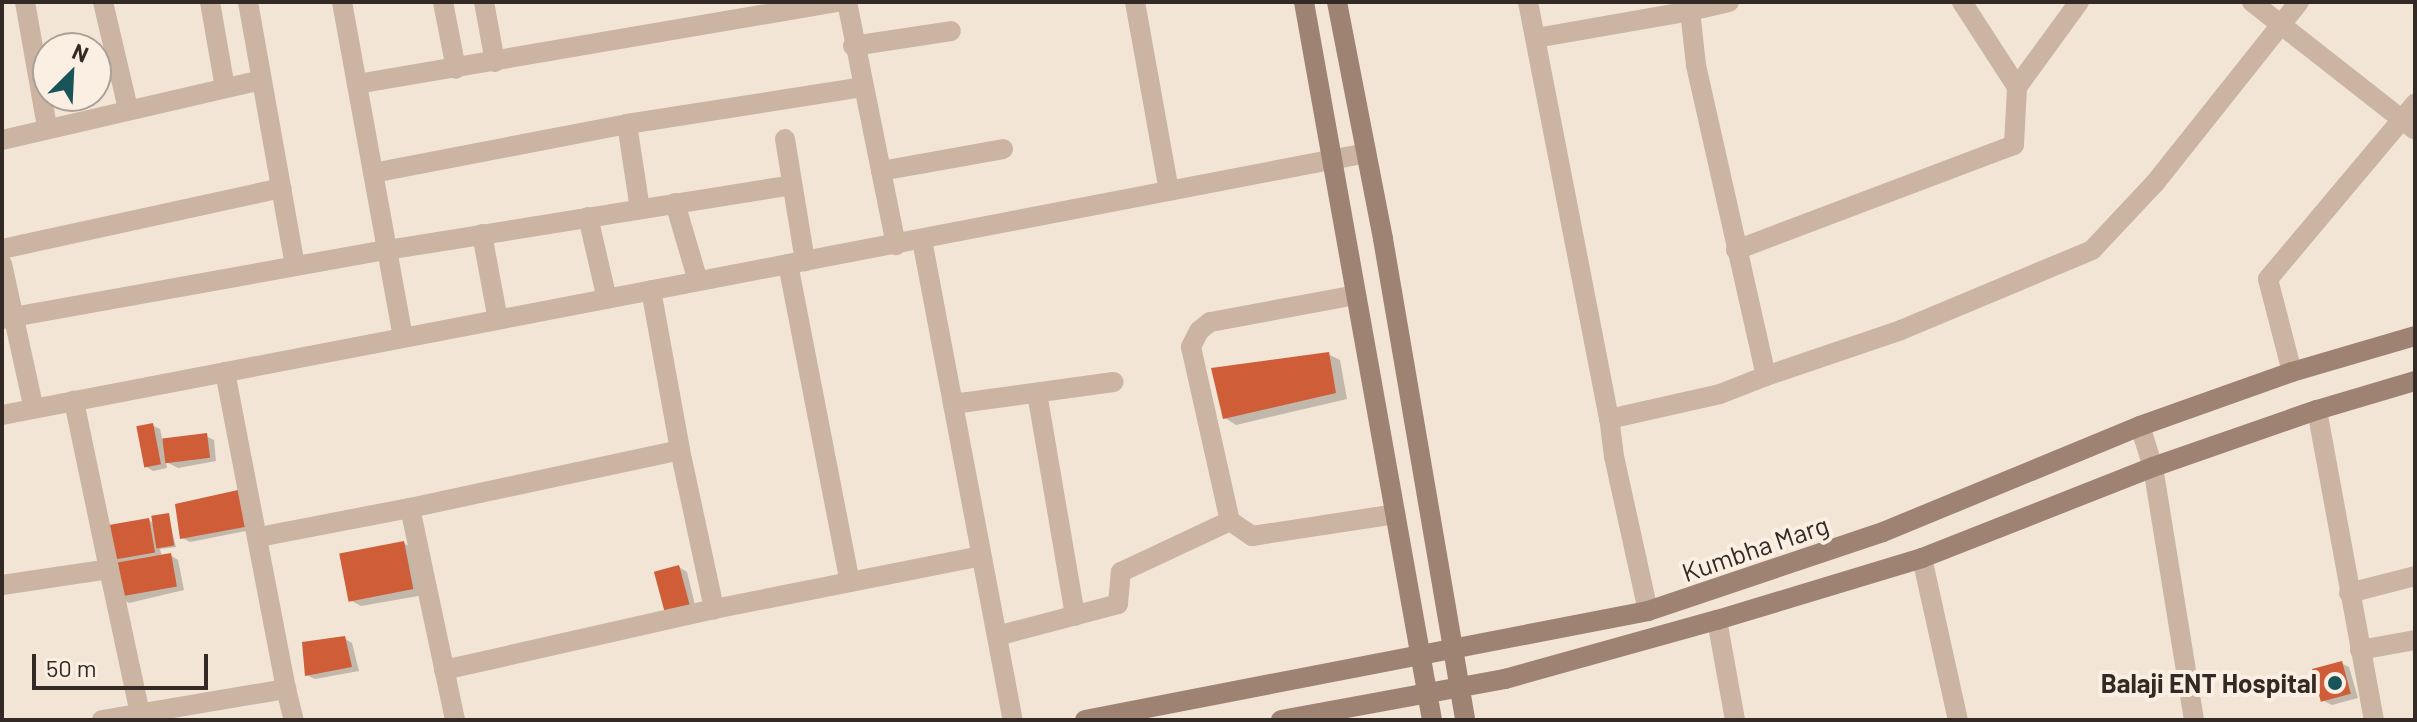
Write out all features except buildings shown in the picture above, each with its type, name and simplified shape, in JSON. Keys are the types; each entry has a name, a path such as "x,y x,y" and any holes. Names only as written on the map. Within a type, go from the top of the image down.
{"street":[{"path":"25,2 47,127"},
{"path":"103,2 128,109"},
{"path":"210,2 225,88"},
{"path":"248,2 295,266"},
{"path":"342,2 403,338"},
{"path":"443,2 456,69"},
{"path":"484,2 495,62"},
{"path":"715,2 720,23"},
{"path":"357,84 720,23 771,8 839,2"},
{"path":"847,2 853,46 896,245"},
{"path":"1135,2 1169,191"},
{"path":"1304,2 1432,720"},
{"path":"1337,2 1465,720"},
{"path":"1528,2 1648,611"},
{"path":"1536,38 1729,2"},
{"path":"1962,2 2017,87"},
{"path":"1736,250 2014,145 2017,87 2079,2"},
{"path":"2252,2 2411,118 2268,279 2292,372"},
{"path":"1609,419 1720,394 1901,330 2092,250 2155,183 2299,2"},
{"path":"1690,11 1696,65 1766,376"},
{"path":"853,46 951,31"},
{"path":"2,140 47,127 261,80"},
{"path":"373,173 627,124 862,87"},
{"path":"627,124 640,209"},
{"path":"785,139 792,185 797,262 850,582"},
{"path":"881,171 1003,149"},
{"path":"2,415 1366,153"},
{"path":"7,318 387,250 792,185"},
{"path":"2,249 281,188"},
{"path":"675,203 698,281"},
{"path":"588,217 607,299"},
{"path":"482,234 498,320"},
{"path":"922,240 1013,720"},
{"path":"2,264 7,318 34,409"},
{"path":"651,290 680,450 714,609"},
{"path":"1356,295 1210,322 1199,331 1191,347 1230,521 1252,536 1395,514"},
{"name":"Kumbha Marg","path":"1085,720 1421,655 1452,652 1648,611 1883,532 2140,426 2292,372 2415,336"},
{"path":"225,372 294,720"},
{"name":"Kumbha Marg","path":"1281,720 1505,679 1717,620 1922,558 2153,467 2317,410 2415,381"},
{"path":"953,404 1114,382"},
{"path":"1037,393 1075,616"},
{"path":"74,401 140,714"},
{"path":"2317,410 2374,720"},
{"path":"2140,426 2153,467 2194,720"},
{"path":"259,537 680,450"},
{"path":"410,508 455,720"},
{"path":"997,636 1118,604 1121,572 1230,521"},
{"path":"444,670 714,609 981,556"},
{"path":"1922,558 1958,720"},
{"path":"2,585 109,569"},
{"path":"2349,593 2415,576"},
{"path":"1717,620 1735,720"},
{"path":"2360,650 2415,640"},
{"path":"102,720 286,689"}],"place":[{"name":"Balaji ENT Hospital","path":"2335,683"}]}
